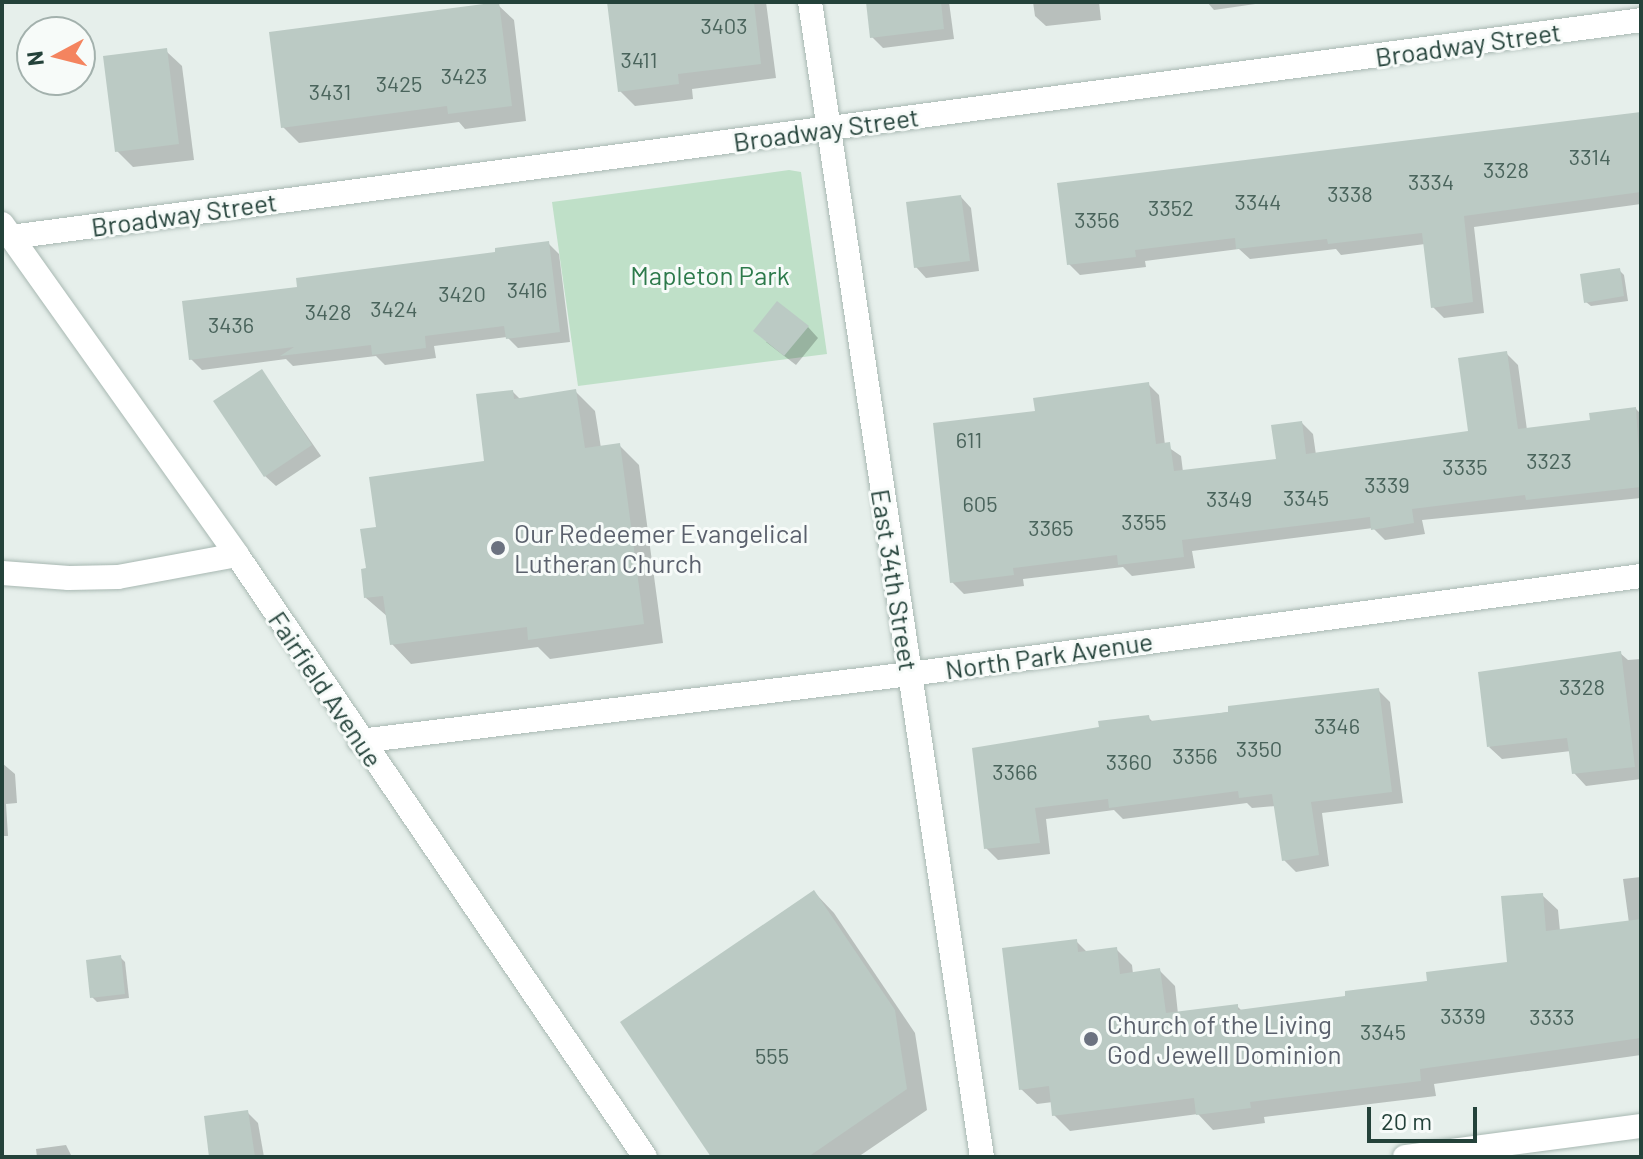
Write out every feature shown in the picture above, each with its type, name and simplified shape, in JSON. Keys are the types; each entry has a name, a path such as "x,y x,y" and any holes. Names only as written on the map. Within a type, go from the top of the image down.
{"street":[{"name":"East 34th Street","path":"810,2 982,1157"},
{"name":"Broadway Street","path":"6,230 828,129 1641,20"},
{"name":"Fairfield Avenue","path":"6,230 237,555 360,741 645,1157"},
{"path":"2,573 69,578 118,577 237,555"},
{"name":"North Park Avenue","path":"360,741 910,674 1641,576"},
{"path":"1405,1157 1641,1126"}],"green space":[{"name":"Mapleton Park","path":"789,170 801,172 827,354 578,386 552,202"}],"building":[{"path":"499,2 512,106 448,114 447,106 281,128 269,32"},
{"path":"607,2 754,2 761,64 678,74 679,84 618,92"},
{"path":"866,2 941,2 944,29 870,38"},
{"path":"167,48 179,144 115,152 103,56"},
{"path":"1641,112 1641,192 1464,216 1473,302 1431,308 1422,233 1328,244 1327,239 1236,249 1235,238 1135,250 1136,257 1067,265 1057,183"},
{"path":"961,195 970,261 914,268 906,202"},
{"path":"549,241 560,332 506,339 504,326 425,336 426,348 372,355 371,345 280,356 294,347 189,360 182,301 297,287 296,278 495,252 495,248"},
{"path":"1620,268 1624,296 1584,303 1580,274"},
{"path":"777,301 809,326 784,356 753,331"},
{"path":"1507,351 1518,429 1590,420 1589,413 1636,407 1641,487 1526,500 1525,495 1412,509 1414,523 1371,530 1370,517 1182,540 1184,557 1118,565 1117,555 1013,568 1014,575 950,583 933,423 1035,411 1033,398 1149,382 1156,444 1170,442 1174,471 1276,459 1271,425 1302,421 1306,454 1468,431 1458,358"},
{"path":"262,369 312,445 264,477 213,401"},
{"name":"Our Redeemer Evangelical Lutheran Church","path":"576,389 585,448 620,443 644,624 528,640 527,627 390,645 383,596 364,598 361,569 366,568 360,529 376,527 369,477 484,461 476,394 513,390 514,399"},
{"path":"1621,651 1635,767 1572,774 1567,738 1487,747 1478,672"},
{"path":"1379,688 1392,792 1311,802 1319,855 1282,861 1272,794 1239,798 1238,791 1109,808 1108,799 1035,808 1040,843 984,849 972,748 1099,727 1098,721 1149,715 1150,721 1228,712 1228,706"},
{"path":"814,890 895,1010 907,1089 808,1157 711,1157 620,1022"},
{"path":"1543,893 1546,931 1641,919 1641,1038 1420,1069 1421,1081 1250,1102 1251,1108 1196,1115 1194,1098 1052,1116 1049,1086 1019,1090 1002,948 1077,939 1078,952 1117,947 1120,974 1160,968 1166,1013 1238,1004 1238,1010 1345,996 1345,991 1427,981 1426,972 1507,962 1501,896"},
{"path":"121,955 125,994 90,998 86,960"},
{"path":"248,1110 255,1157 209,1157 204,1116"}],"place":[{"name":"Our Redeemer Evangelical Lutheran Church","path":"498,548"},
{"name":"Church of the Living God Jewell Dominion","path":"1091,1039"}]}
